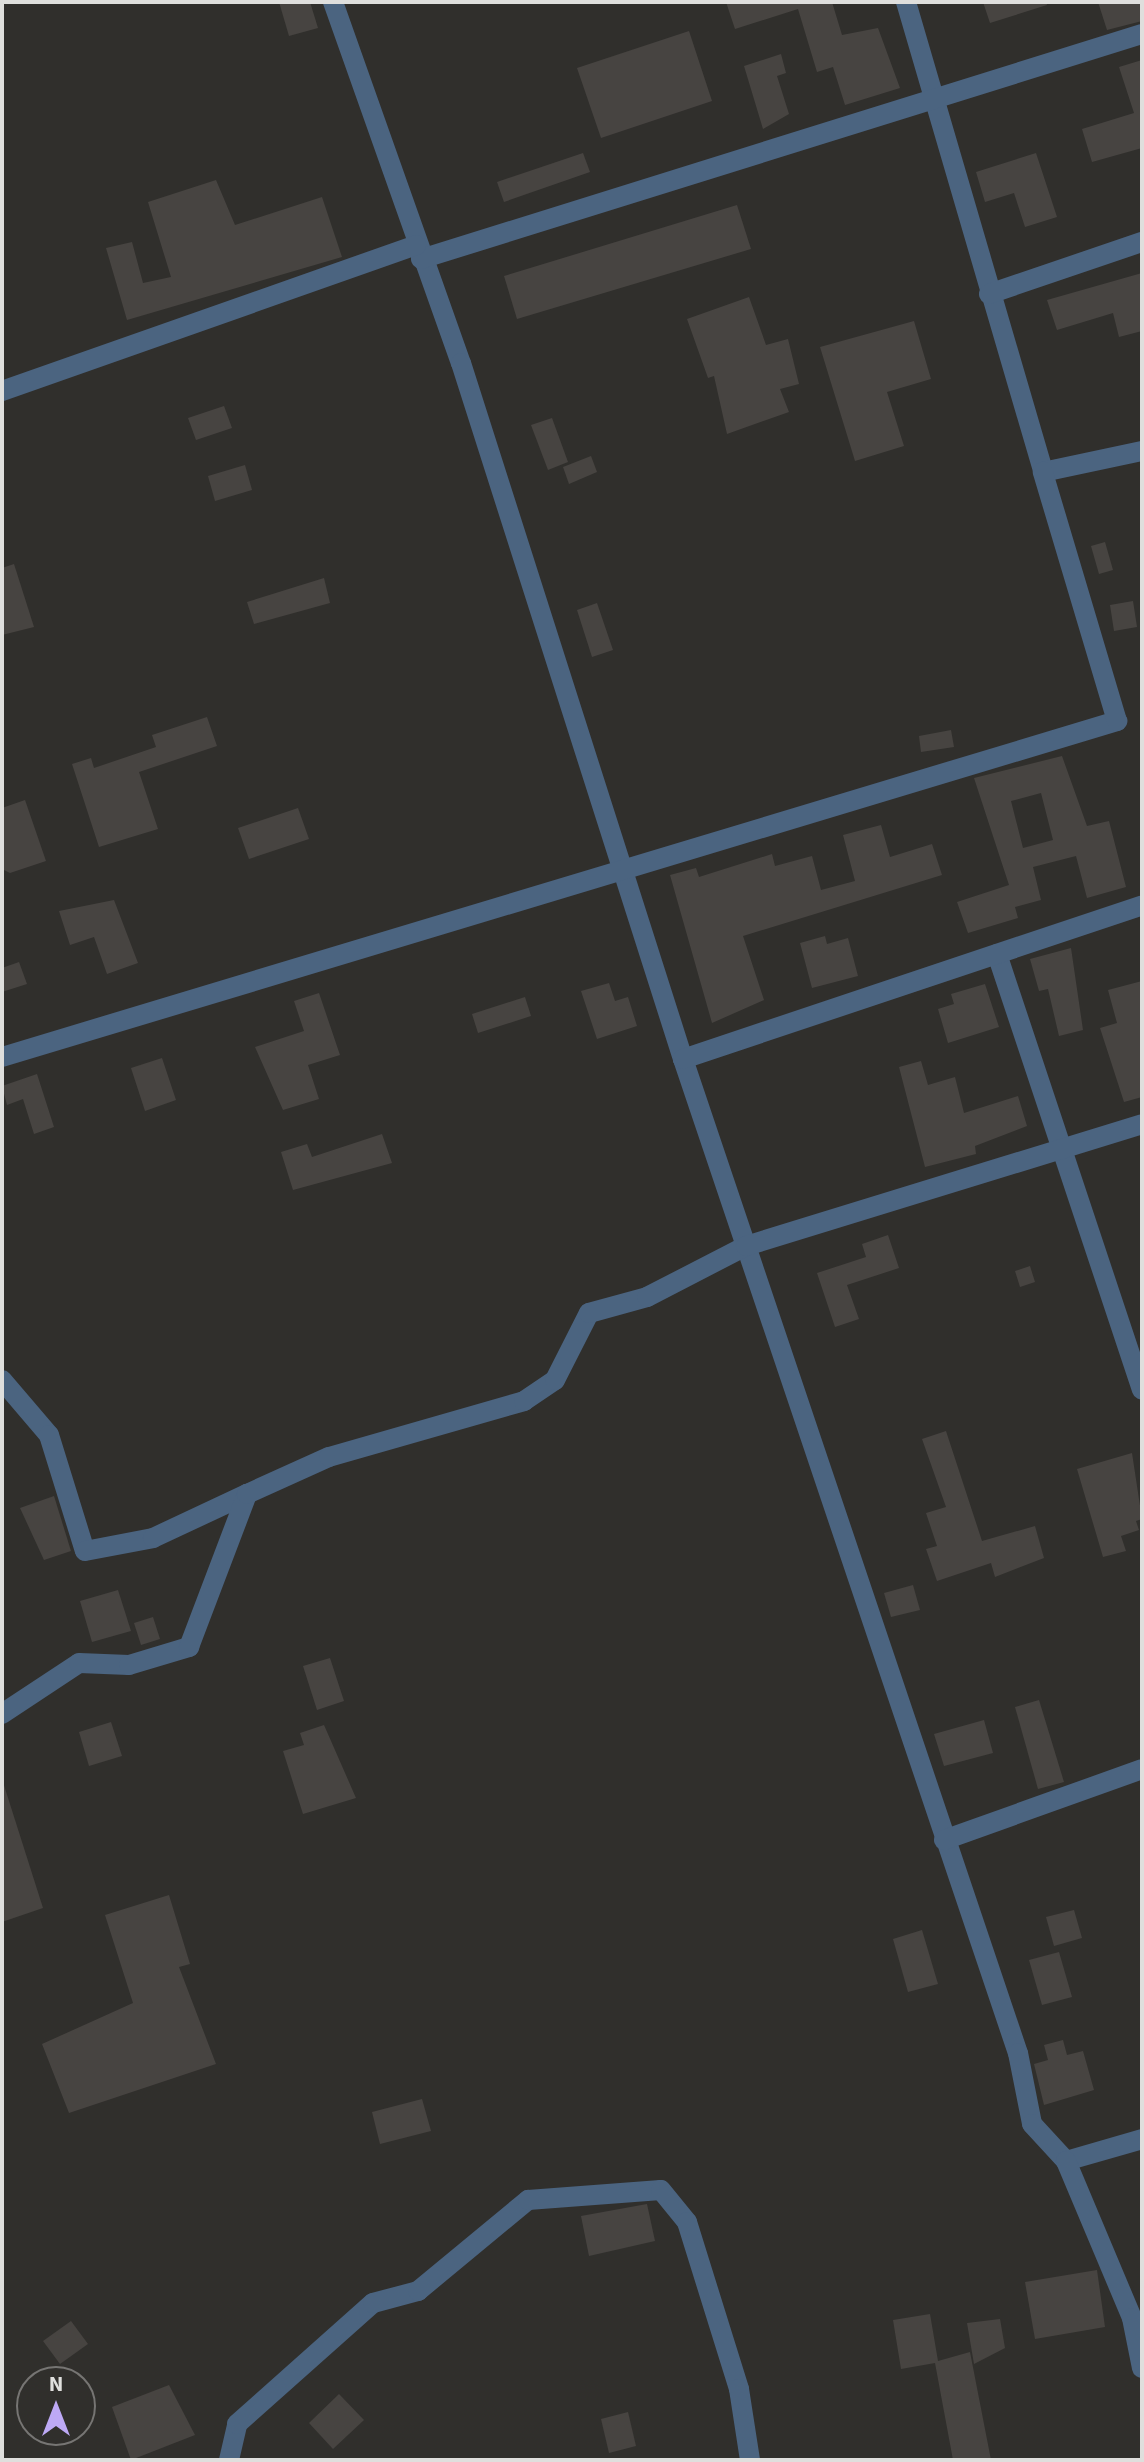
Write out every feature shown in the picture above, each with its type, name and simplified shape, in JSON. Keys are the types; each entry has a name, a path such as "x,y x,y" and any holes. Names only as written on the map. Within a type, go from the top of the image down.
{"street":[{"path":"333,2 624,870 683,1059 1018,2053 1032,2124 1066,2161 1132,2318 1142,2368"},
{"path":"2,1057 1117,721 930,99 906,2"},
{"path":"2,391 419,252 1142,34"},
{"path":"989,294 1142,242"},
{"path":"1043,472 1142,451"},
{"path":"683,1059 1142,905"},
{"path":"997,954 1142,1390"},
{"path":"2,1380 49,1435 85,1551 153,1538 329,1457 524,1401 555,1380 589,1313 647,1297 746,1246 1142,1124"},
{"path":"2,1714 79,1663 129,1665 189,1647 247,1494"},
{"path":"944,1840 1142,1769"},
{"path":"1066,2161 1142,2139"},
{"path":"229,2460 237,2424 373,2303 418,2291 528,2200 661,2190 687,2222 739,2389 750,2460"}],"building":[{"path":"279,2 310,2 318,28 289,36"},
{"path":"726,2 832,2 842,35 878,28 900,88 845,105 833,67 817,72 798,9 735,29"},
{"path":"983,2 1046,2 1047,5 990,23"},
{"path":"1098,2 1142,2 1142,21 1107,30"},
{"path":"689,31 712,101 601,138 577,68"},
{"path":"781,54 786,73 777,76 789,114 763,129 744,66"},
{"path":"1142,60 1142,148 1092,162 1082,129 1134,113 1119,67"},
{"path":"583,153 590,172 504,202 497,182"},
{"path":"1036,153 1057,217 1025,227 1014,193 985,202 976,172"},
{"path":"216,180 235,225 322,197 342,257 127,320 106,248 132,242 143,283 171,277 148,202"},
{"path":"737,205 751,249 517,319 504,276"},
{"path":"1142,273 1142,331 1119,337 1113,313 1057,330 1047,300"},
{"path":"749,297 766,345 788,339 799,384 780,389 789,412 727,434 714,376 708,378 687,319"},
{"path":"914,321 931,379 887,392 904,446 855,461 820,347"},
{"path":"224,406 232,428 196,440 188,418"},
{"path":"552,418 568,462 548,470 531,425"},
{"path":"591,456 597,472 569,484 563,467"},
{"path":"245,465 252,490 215,501 208,476"},
{"path":"1105,542 1113,570 1099,574 1091,546"},
{"path":"14,564 34,627 2,635 2,568"},
{"path":"324,578 330,603 254,624 247,602"},
{"path":"1133,601 1137,627 1114,631 1110,605"},
{"path":"597,603 613,650 592,657 577,610"},
{"path":"207,717 217,746 139,772 158,829 99,847 72,764 91,758 94,768 156,747 152,735"},
{"path":"951,730 954,747 921,752 919,736"},
{"path":"1062,756 1087,826 1109,821 1126,887 1087,898 1076,856 1033,867 1041,900 1015,907 1018,918 968,933 957,902 1009,885 974,778","holes":["1041,793 1053,840 1023,848 1011,801"]},
{"path":"25,800 46,861 10,873 2,869 2,808"},
{"path":"298,808 309,839 249,859 238,828"},
{"path":"881,825 890,857 932,844 942,875 743,936 764,1000 712,1023 670,875 696,868 699,877 772,854 775,866 812,856 821,890 855,881 843,835"},
{"path":"114,900 138,963 107,974 94,937 70,945 59,911"},
{"path":"825,936 827,944 848,938 858,976 812,988 800,943"},
{"path":"1071,948 1083,1030 1059,1036 1048,989 1039,991 1030,959"},
{"path":"19,962 27,984 2,992 2,968"},
{"path":"1142,981 1142,1097 1124,1102 1100,1028 1117,1023 1108,990"},
{"path":"609,983 615,1001 628,997 637,1026 597,1039 581,991"},
{"path":"985,984 999,1027 948,1043 938,1009 954,1004 951,994"},
{"path":"319,993 340,1055 308,1065 319,1099 283,1110 255,1047 304,1031 294,1001"},
{"path":"525,997 531,1016 478,1033 472,1014"},
{"path":"162,1058 176,1100 145,1111 131,1068"},
{"path":"921,1061 928,1085 955,1077 964,1113 1018,1096 1027,1126 975,1146 976,1154 925,1167 899,1067"},
{"path":"37,1074 54,1127 34,1134 23,1099 7,1105 2,1086"},
{"path":"382,1134 392,1163 293,1190 281,1152 307,1144 312,1157"},
{"path":"888,1235 899,1268 847,1285 859,1319 835,1327 817,1273 866,1257 862,1244"},
{"path":"1030,1266 1035,1282 1020,1287 1015,1271"},
{"path":"946,1431 982,1541 1035,1526 1044,1558 995,1577 991,1563 937,1581 926,1549 937,1546 926,1513 946,1507 922,1439"},
{"path":"1132,1453 1142,1519 1136,1521 1139,1530 1121,1536 1126,1551 1103,1557 1077,1469"},
{"path":"54,1496 71,1551 44,1560 20,1508"},
{"path":"913,1585 920,1610 891,1617 884,1593"},
{"path":"118,1590 131,1631 92,1642 80,1601"},
{"path":"153,1617 160,1639 141,1645 134,1623"},
{"path":"330,1658 344,1701 317,1710 303,1666"},
{"path":"1039,1700 1064,1782 1038,1789 1015,1707"},
{"path":"984,1720 993,1753 944,1766 934,1734"},
{"path":"111,1722 122,1756 89,1766 79,1732"},
{"path":"324,1725 356,1798 303,1814 283,1751 304,1745 300,1733"},
{"path":"2,1779 43,1908 2,1922"},
{"path":"169,1895 190,1964 179,1967 216,2064 69,2113 42,2044 133,2003 105,1915"},
{"path":"1074,1910 1082,1938 1054,1946 1046,1917"},
{"path":"922,1930 938,1984 908,1992 893,1939"},
{"path":"1059,1952 1072,1997 1042,2005 1029,1960"},
{"path":"1063,2040 1067,2055 1083,2051 1094,2090 1044,2105 1034,2064 1048,2060 1044,2045"},
{"path":"422,2099 431,2131 380,2144 372,2112"},
{"path":"647,2204 655,2241 589,2256 581,2216"},
{"path":"1097,2270 1105,2327 1035,2339 1025,2282"},
{"path":"930,2314 938,2361 970,2352 991,2460 953,2460 935,2363 901,2369 893,2320"},
{"path":"1000,2319 1005,2348 974,2364 967,2323"},
{"path":"71,2321 88,2344 60,2364 43,2341"},
{"path":"169,2385 195,2435 131,2460 112,2407"},
{"path":"339,2394 364,2420 333,2449 309,2423"},
{"path":"628,2412 636,2446 609,2453 601,2419"}]}
